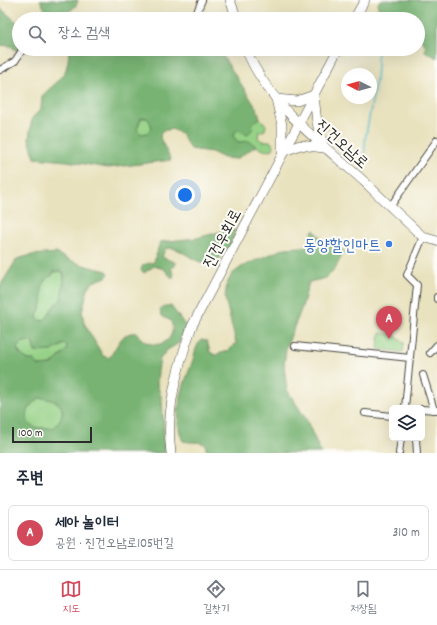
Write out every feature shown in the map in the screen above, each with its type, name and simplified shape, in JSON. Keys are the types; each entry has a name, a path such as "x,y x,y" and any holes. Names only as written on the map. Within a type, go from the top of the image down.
{"street":[{"path":"197,12 202,0"},
{"path":"230,0 234,12"},
{"path":"358,12 365,0"},
{"path":"0,70 15,61 18,56"},
{"name":"진건오남로","path":"249,56 261,80 276,99 324,148 423,237 437,241"},
{"name":"진건우회로","path":"171,453 169,419 172,394 180,361 192,326 282,152 334,56"},
{"path":"314,94 317,123 324,148 300,145 282,152 282,125 276,99 297,101 314,94"},
{"path":"390,207 437,140"},
{"path":"405,405 417,285 407,275 423,237"},
{"path":"430,352 437,345"},
{"path":"294,346 410,358"},
{"path":"423,375 435,410 425,409"},
{"path":"365,413 389,416"},
{"path":"399,453 401,441"},
{"path":"416,441 416,453"}],"green space":[{"path":"40,0 78,0 77,4 68,12 46,12"},
{"path":"380,0 437,0 437,58 425,51 425,12 379,12 378,4"},
{"path":"0,8 12,18 12,47 0,45"},
{"path":"68,56 223,56 257,109 260,118 252,123 253,129 248,134 237,130 233,136 238,142 249,141 256,146 236,159 224,158 212,152 190,149 182,134 172,129 161,131 160,138 171,160 108,168 67,161 35,158 29,139 32,118 41,109 42,96 59,80 65,72","holes":["145,117 149,120 152,128 147,133 141,134 137,130 141,118"]},
{"path":"144,118 151,123 152,126 147,133 144,134 137,129 136,126 141,119"},
{"path":"260,118 266,125 265,130 259,132 258,138 262,141 270,141 274,146 273,149 266,151 253,144 238,142 233,136 237,130"},
{"path":"230,229 235,230 231,244 227,250 221,254 220,260 211,263 204,263 171,248 165,249 162,257 176,263 175,266 171,268 174,276 172,278 164,269 154,266 144,273 141,270 143,265 154,262 160,242 197,238"},
{"path":"314,230 322,240 344,251 336,267 326,278 309,282 302,307 286,348 284,366 287,390 306,419 321,453 207,453 205,444 183,441 178,421 180,400 198,345 201,340 207,341 210,352 215,355 228,351 236,343 225,298 227,284 232,274 243,266 285,248 309,245 313,237 312,231"},
{"path":"56,253 74,262 107,271 109,274 106,277 93,282 88,288 82,312 84,323 103,356 109,358 123,337 131,333 137,333 149,343 162,344 167,340 171,336 172,329 171,321 161,315 160,310 165,306 171,306 187,328 179,343 167,350 160,359 157,384 162,400 165,453 0,453 0,286 17,259 32,255","holes":["60,271 63,273 64,279 61,300 53,307 47,318 42,321 37,318 42,304 43,283 48,277 52,276 53,272","28,341 32,342 35,352 52,351 64,344 67,345 67,350 51,365 39,366 34,360 28,360 19,353 17,348 21,343","40,398 48,399 54,401 62,407 61,417 53,428 35,428 28,423 27,415 33,402"]},
{"path":"60,271 63,273 64,279 61,300 53,307 47,318 42,321 37,318 42,303 40,290 42,283 53,273"},
{"path":"380,333 394,335 404,343 403,352 378,349"},
{"path":"28,341 32,342 35,352 52,351 64,344 67,345 67,350 51,365 39,366 36,362 22,356 17,348 21,343"},
{"path":"40,398 54,401 62,407 61,417 53,428 35,428 28,423 27,415 29,408 33,402"}],"waterway":[{"path":"365,171 365,140 376,80 378,56"}],"place":[{"name":"동양할인마트","path":"389,244"},
{"name":"세아 놀이터","path":"389,339"}]}
